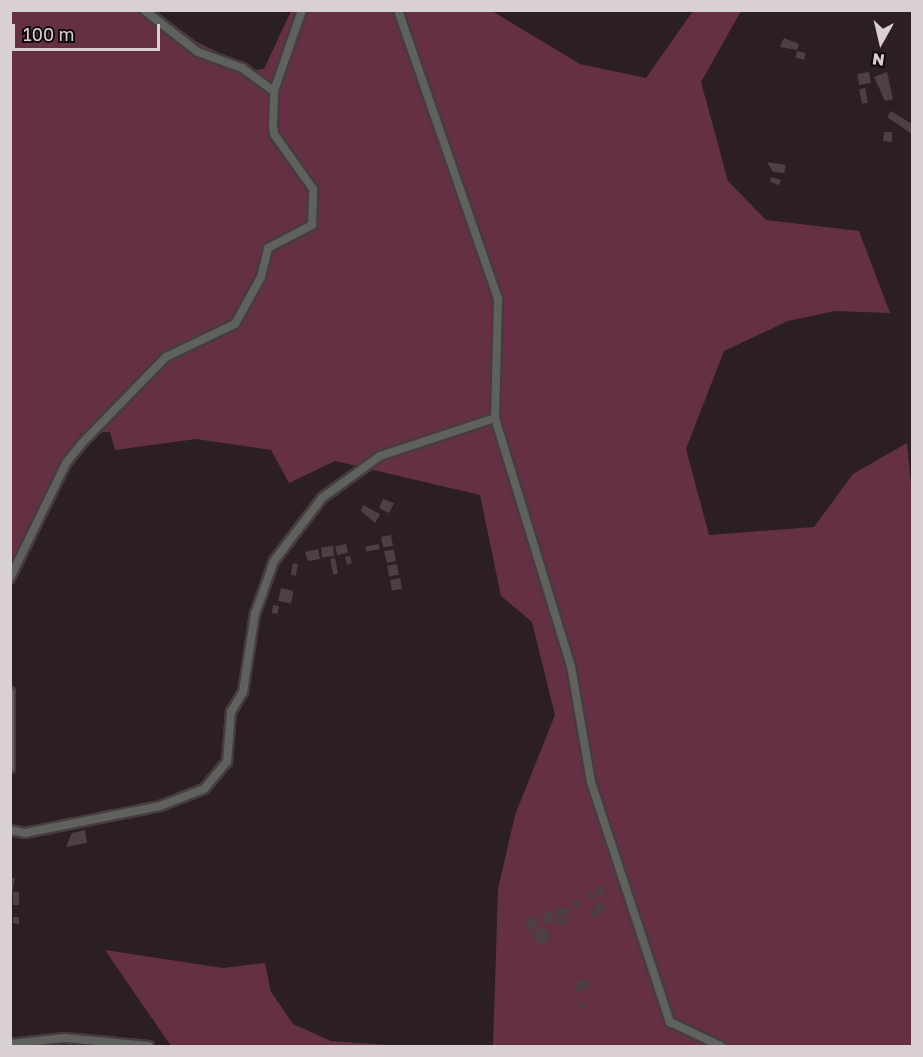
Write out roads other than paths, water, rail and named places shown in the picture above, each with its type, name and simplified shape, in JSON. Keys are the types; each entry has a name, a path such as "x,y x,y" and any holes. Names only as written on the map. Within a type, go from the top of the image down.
{"street":[{"path":"144,10 198,52 242,68 274,91"},
{"path":"10,578 66,463 82,442 166,357 235,324 261,277 267,248 312,225 313,189 274,134 274,91 302,10"},
{"path":"398,10 498,298 495,418 571,666 591,782 670,1022 721,1047"},
{"path":"10,830 25,833 160,806 204,789 227,762 231,712 243,692 255,614 274,561 322,498 380,456 495,418"},
{"path":"10,692 10,768"},
{"path":"10,1044 64,1038 149,1047"}]}
